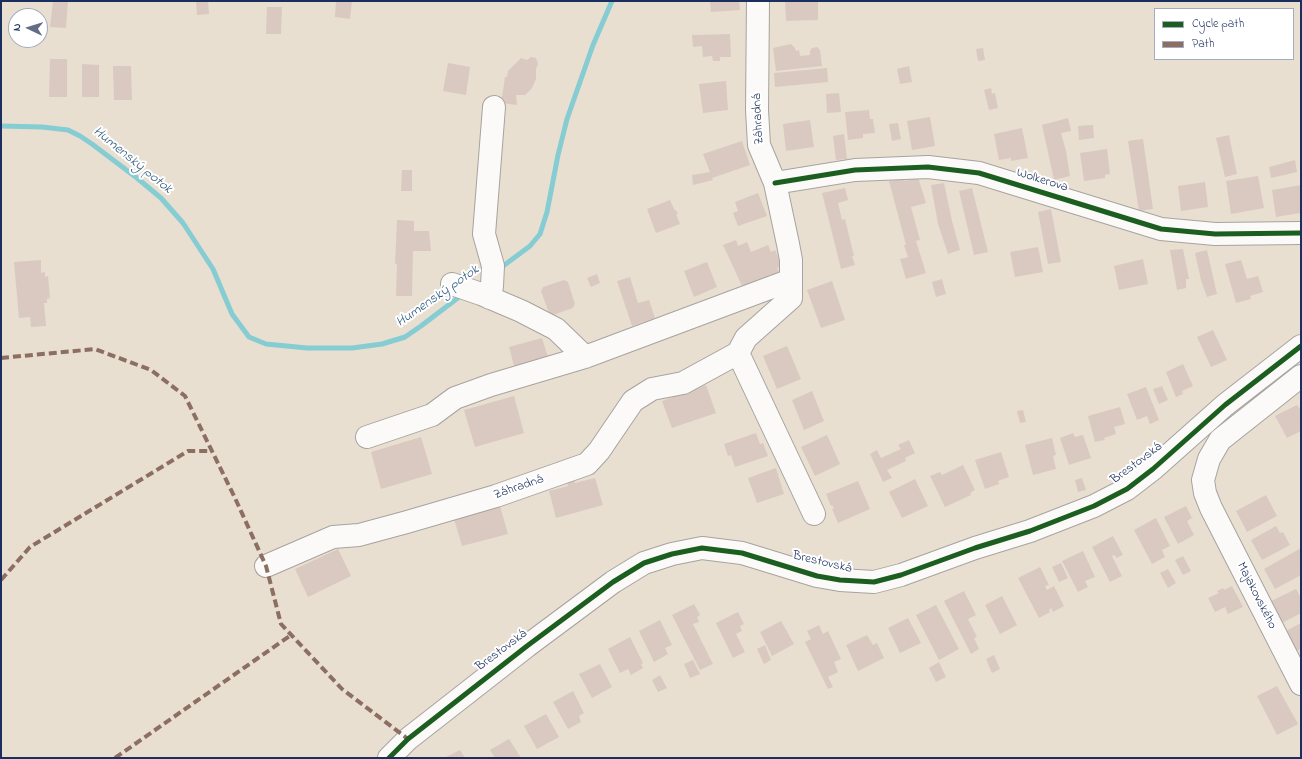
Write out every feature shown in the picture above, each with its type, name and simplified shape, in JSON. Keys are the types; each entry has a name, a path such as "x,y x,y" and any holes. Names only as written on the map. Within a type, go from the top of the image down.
{"street":[{"name":"Záhradná","path":"266,566 333,537 359,535 407,522 496,496 587,464 599,451 633,402 652,389 683,383 738,353 746,338 791,298 791,260 774,183 759,146 757,110 758,1"},
{"path":"489,286 484,234 494,107"},
{"name":"Wolkerova","path":"774,183 855,170 928,166 979,173 1161,229 1215,234 1301,233"},
{"path":"367,437 432,416 455,398 491,385 585,357 791,280"},
{"path":"454,285 489,286 521,311 556,329 585,357"},
{"name":"Brestovská","path":"389,758 408,739 478,683 614,582 644,563 672,554 702,548 742,553 817,576 840,580 874,582 901,575 975,548 1037,528 1094,506 1127,489 1153,469 1225,405 1301,346"},
{"path":"738,353 814,514"},
{"name":"Majakovského","path":"1301,376 1220,440 1209,459 1202,480 1205,493 1212,508 1301,684"}],"building":[{"path":"53,1 68,1 66,28 50,27"},
{"path":"196,1 208,1 209,14 197,15"},
{"path":"336,1 352,1 350,19 335,17"},
{"path":"710,1 739,1 740,10 711,12"},
{"path":"785,1 818,1 818,20 786,21"},
{"path":"267,7 282,7 281,34 266,34"},
{"path":"730,34 731,57 720,57 720,61 713,61 712,56 703,57 702,46 693,47 692,35"},
{"path":"791,44 796,51 799,50 800,56 810,55 812,48 817,47 820,50 822,66 776,71 773,48"},
{"path":"983,48 985,60 978,61 976,49"},
{"path":"531,57 536,58 538,64 536,69 536,79 532,88 525,95 516,95 517,105 501,103 505,77 507,77 508,71 521,58 527,60"},
{"path":"50,59 67,59 67,97 49,97"},
{"path":"448,63 470,67 466,95 443,91"},
{"path":"82,64 99,65 99,97 82,97"},
{"path":"113,66 131,66 132,100 114,100"},
{"path":"909,66 912,82 900,84 897,69"},
{"path":"827,68 828,82 775,87 774,73"},
{"path":"726,81 728,110 703,113 699,84"},
{"path":"991,88 992,94 995,93 998,108 989,110 984,90"},
{"path":"839,93 841,112 827,113 826,94"},
{"path":"869,110 870,119 873,119 875,133 863,134 863,138 848,140 845,112"},
{"path":"930,117 935,146 912,150 907,121"},
{"path":"1068,118 1071,131 1061,133 1066,151 1070,176 1054,180 1042,125"},
{"path":"810,120 814,147 786,151 783,124"},
{"path":"898,123 901,139 892,141 889,124"},
{"path":"1093,125 1094,138 1079,140 1078,126"},
{"path":"1022,128 1028,158 1011,161 1011,158 999,160 994,134"},
{"path":"844,134 847,159 836,160 833,136"},
{"path":"1229,135 1237,174 1225,177 1216,138"},
{"path":"1143,139 1153,209 1139,211 1128,141"},
{"path":"742,141 750,165 712,178 713,180 693,185 692,175 710,172 703,154"},
{"path":"1107,149 1110,174 1105,175 1105,178 1084,181 1080,153"},
{"path":"1295,160 1297,172 1271,178 1269,167"},
{"path":"402,170 412,170 412,191 401,191"},
{"path":"1258,176 1264,208 1231,214 1226,181"},
{"path":"918,177 926,203 911,207 920,240 916,241 926,273 906,279 900,259 908,257 904,245 906,245 889,181 904,179 905,181"},
{"path":"1205,182 1208,207 1181,211 1178,186"},
{"path":"944,183 960,250 948,254 938,224 931,185"},
{"path":"1301,185 1300,213 1276,217 1272,190"},
{"path":"845,188 848,200 838,203 842,220 845,219 855,265 841,269 822,193"},
{"path":"972,188 988,252 974,255 959,191"},
{"path":"758,193 767,216 738,226 733,213 738,211 735,202"},
{"path":"670,200 678,214 676,214 680,224 656,233 647,209"},
{"path":"1051,209 1061,262 1048,264 1038,212"},
{"path":"397,220 414,221 414,231 429,231 431,251 413,251 412,296 396,296 397,264 395,264"},
{"path":"736,240 738,246 747,242 751,252 768,245 771,252 775,250 782,266 777,268 779,272 743,288 723,245"},
{"path":"1038,247 1043,272 1015,277 1010,252"},
{"path":"1183,249 1189,279 1186,279 1186,288 1177,290 1170,250"},
{"path":"1207,250 1217,294 1207,297 1201,280 1195,253"},
{"path":"1143,259 1148,284 1119,290 1114,266"},
{"path":"41,260 41,273 45,272 45,277 48,276 50,298 47,299 47,303 44,303 46,326 31,327 30,317 19,318 14,262"},
{"path":"1241,260 1247,279 1258,276 1263,292 1250,296 1251,299 1236,303 1225,264"},
{"path":"707,262 717,287 694,297 684,271"},
{"path":"597,274 600,283 591,287 587,278"},
{"path":"630,277 638,303 649,300 655,318 632,326 617,281"},
{"path":"942,279 946,294 936,297 932,282"},
{"path":"564,280 568,282 575,304 573,308 553,315 549,313 541,291 543,287"},
{"path":"832,281 845,320 821,328 807,290"},
{"path":"1213,330 1227,360 1211,367 1197,337"},
{"path":"542,338 548,357 514,366 509,347"},
{"path":"787,346 801,379 777,389 763,356"},
{"path":"1183,364 1193,386 1182,391 1183,394 1176,397 1166,372"},
{"path":"706,385 716,413 672,428 662,401"},
{"path":"1162,386 1168,400 1159,404 1153,389"},
{"path":"1146,387 1159,420 1150,424 1147,416 1137,420 1127,394"},
{"path":"812,391 824,421 804,430 792,400"},
{"path":"514,396 524,433 475,447 464,410"},
{"path":"1297,405 1301,410 1301,431 1287,438 1275,416"},
{"path":"1120,407 1125,424 1114,427 1116,434 1104,438 1105,440 1095,442 1088,416"},
{"path":"1023,410 1026,422 1020,423 1017,411"},
{"path":"756,433 760,444 763,443 768,456 735,467 731,455 728,456 724,444"},
{"path":"1073,433 1075,437 1083,435 1091,458 1069,465 1060,438"},
{"path":"827,435 840,464 815,476 801,447"},
{"path":"421,437 432,474 381,489 371,452"},
{"path":"1052,438 1056,455 1053,456 1056,469 1033,475 1025,445"},
{"path":"909,440 915,453 905,458 906,461 887,470 892,478 883,482 870,454 877,450 881,458 901,449 898,445"},
{"path":"1001,452 1009,477 998,481 999,484 985,489 975,460"},
{"path":"963,465 975,490 970,493 971,495 945,507 930,476 940,472 942,475"},
{"path":"776,468 784,494 757,503 748,478"},
{"path":"595,478 603,505 556,518 549,491 568,486 567,482 574,479 575,483"},
{"path":"1082,478 1086,490 1078,492 1075,480"},
{"path":"915,479 928,506 902,518 889,492"},
{"path":"858,481 870,509 838,523 832,509 834,509 832,505 831,506 826,494"},
{"path":"1266,495 1277,516 1247,532 1236,511"},
{"path":"500,506 508,534 462,546 454,519 480,508 481,512"},
{"path":"1186,506 1192,518 1187,521 1194,535 1178,544 1164,517"},
{"path":"1156,518 1170,546 1162,550 1165,557 1152,564 1134,530"},
{"path":"1276,526 1280,533 1283,532 1290,545 1262,560 1251,540"},
{"path":"1113,536 1123,555 1116,558 1115,555 1112,556 1122,576 1110,582 1092,547"},
{"path":"1301,548 1301,575 1275,589 1264,569"},
{"path":"338,549 351,576 308,597 295,569"},
{"path":"1083,551 1095,577 1085,581 1088,587 1078,592 1062,561"},
{"path":"1183,556 1191,571 1183,575 1175,560"},
{"path":"1061,563 1068,578 1059,582 1052,567"},
{"path":"1040,567 1049,585 1045,586 1047,590 1054,586 1064,606 1053,612 1051,608 1049,610 1050,612 1039,618 1018,578"},
{"path":"1168,569 1176,583 1168,588 1160,573"},
{"path":"1232,586 1243,607 1228,614 1225,607 1215,612 1208,598 1219,593 1217,591 1223,588 1224,590"},
{"path":"1296,589 1301,598 1301,613 1280,624 1269,602"},
{"path":"964,591 976,615 968,619 977,637 974,638 979,649 971,654 944,601"},
{"path":"1002,596 1017,625 1000,634 985,605"},
{"path":"694,604 700,615 697,617 699,622 693,624 713,664 700,670 672,615"},
{"path":"936,605 959,649 939,660 916,615"},
{"path":"738,612 744,624 740,626 742,631 736,634 745,652 733,658 716,623"},
{"path":"908,618 921,643 900,653 888,628"},
{"path":"660,620 672,645 665,648 668,654 654,662 639,631"},
{"path":"781,621 794,644 772,656 760,632"},
{"path":"1301,623 1301,649 1294,652 1284,632"},
{"path":"819,625 823,634 828,631 841,659 834,662 838,672 828,677 833,687 828,689 805,642 811,639 807,631"},
{"path":"867,635 873,645 877,643 884,658 858,671 846,645"},
{"path":"630,637 643,663 641,664 643,668 631,675 628,669 620,673 608,649"},
{"path":"765,645 771,660 764,664 757,649"},
{"path":"994,655 1000,669 992,673 986,659"},
{"path":"693,660 700,674 690,678 684,664"},
{"path":"939,662 946,677 936,682 929,668"},
{"path":"600,664 612,687 592,698 579,674"},
{"path":"660,675 667,688 658,692 652,680"},
{"path":"1277,686 1298,724 1277,735 1257,696"},
{"path":"573,691 584,713 579,716 581,722 568,729 553,702"},
{"path":"546,714 559,737 537,749 524,726"},
{"path":"509,739 521,758 495,758 490,750"},
{"path":"460,750 465,758 444,758"}],"waterway":[{"name":"Humenský potok","path":"499,269 530,246 540,234 547,212 558,155 567,119 593,45 612,1"},
{"name":"Humenský potok","path":"1,126 42,127 68,130 92,144 137,178 161,198 183,223 213,269 232,314 249,337 266,344 307,348 352,348 382,344 405,337 463,294"}],"marked path":[{"path":"1,358 95,349 151,370 185,396 235,498 266,566 281,624 342,689 408,739"},
{"path":"1,580 30,547 188,451 212,451"},
{"path":"115,758 291,635"}],"cycle path":[{"path":"775,183 855,170 928,167 979,173 1161,229 1215,234 1301,233"},
{"path":"389,758 408,739 527,646 613,582 644,563 672,554 702,548 742,553 817,576 840,580 874,582 901,575 975,548 1030,531 1094,506 1127,489 1153,469 1225,405 1301,346"}]}
